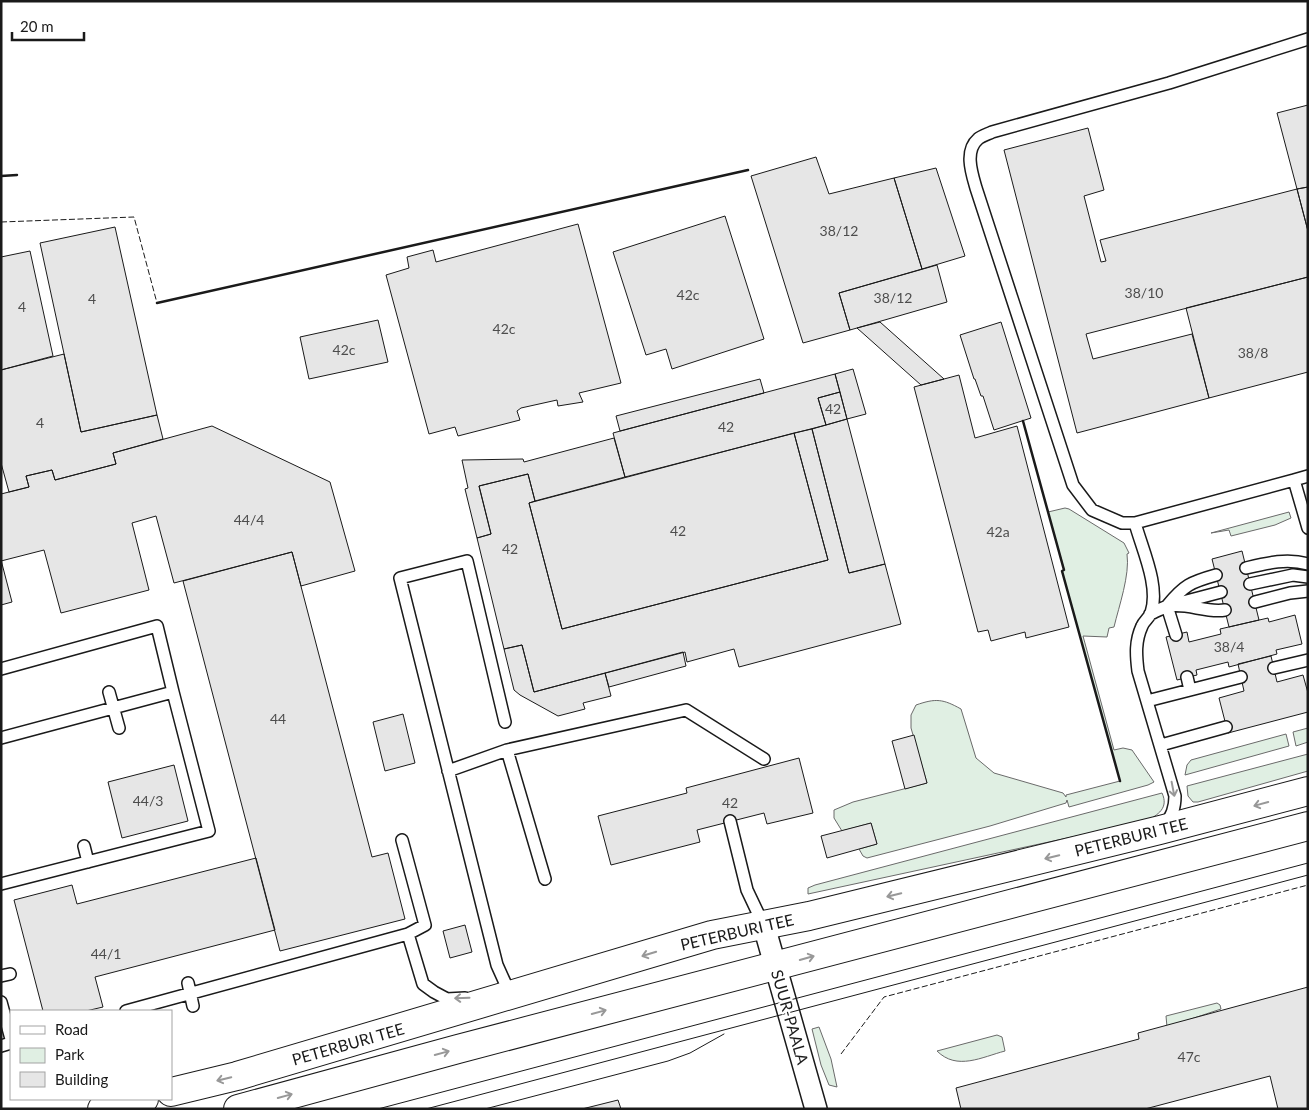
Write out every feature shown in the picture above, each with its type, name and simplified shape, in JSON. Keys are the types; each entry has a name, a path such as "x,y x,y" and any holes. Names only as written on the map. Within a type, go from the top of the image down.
{"highway":[{"name":"PETERBURI TEE","path":"172,1092 237,1076 712,936 764,926 1160,830 1308,791"},
{"name":"PETERBURI TEE","path":"238,1109 1308,826"},
{"path":"102,1109 140,1100"}],"street":[{"name":"SUUR-PAALA","path":"764,926 816,1109"}],"lane":[{"path":"1308,39 1169,83 992,132 977,140 971,152 971,169 976,188 1072,485 1092,510 1122,523 1134,523 1308,476"},
{"path":"1294,480 1308,528"},
{"path":"1134,523 1152,580 1153,595 1150,614 1143,624 1137,640 1138,671 1172,784 1175,806 1171,816 1160,830"},
{"path":"408,934 423,984 434,992 447,999 511,996 497,965 400,578 467,561 505,722"},
{"path":"1246,568 1284,561 1308,564"},
{"path":"1168,606 1179,591 1192,582 1216,575"},
{"path":"1250,584 1293,575 1308,577"},
{"path":"1255,602 1290,593 1308,591"},
{"path":"1150,614 1168,606 1221,592"},
{"path":"1168,606 1191,607 1214,612 1225,610"},
{"path":"1168,606 1176,635"},
{"path":"1,669 156,626 209,831 1,884"},
{"path":"1274,668 1308,660"},
{"path":"1187,677 1190,690"},
{"path":"1147,701 1241,677"},
{"path":"109,692 119,728"},
{"path":"1,738 173,692"},
{"path":"448,771 507,750 686,710 764,759"},
{"path":"1161,745 1226,727"},
{"path":"507,750 545,879"},
{"path":"730,821 746,890 764,926"},
{"path":"129,1010 189,988 408,934 425,925 402,840"},
{"path":"84,846 88,862"},
{"path":"189,988 194,1006"},
{"path":"1,1002 10,1037"}],"green space":[{"path":"1065,508 1124,543 1129,553 1127,554 1126,581 1114,627 1109,628 1107,637 1083,636 1114,750 1123,748 1132,750 1154,782 1069,807 1067,800 1066,803 990,826 867,858 863,856 859,849 877,844 871,823 842,831 834,818 834,810 853,802 927,783 911,728 911,715 916,705 939,701 949,703 961,709 976,758 994,773 1063,793 1066,797 1066,795 1120,781 1062,571 1064,569 1048,512"},
{"path":"1289,512 1291,518 1275,525 1231,536 1229,530 1211,533"},
{"path":"1308,728 1308,742 1296,746 1293,732"},
{"path":"1286,734 1289,746 1185,775 1187,765 1191,760"},
{"path":"1308,754 1308,771 1198,802 1193,802 1188,796 1187,786"},
{"path":"1162,793 1164,798 1163,807 1155,816 1146,821 808,894 808,888 815,885"},
{"path":"1217,1003 1221,1009 1167,1027 1166,1016"},
{"path":"819,1027 831,1059 837,1087 829,1085 821,1065 812,1029"},
{"path":"997,1035 1002,1037 1005,1051 979,1059 970,1061 953,1060 937,1051"}],"building":[{"path":"1308,105 1308,187 1297,189 1277,113"},
{"path":"1088,128 1104,190 1084,196 1101,262 1106,261 1100,240 1297,189 1308,231 1308,277 1086,334 1093,359 1192,334 1209,398 1077,433 1004,150"},
{"path":"816,157 829,194 894,178 922,269 839,293 850,330 803,343 751,176"},
{"path":"936,168 965,256 922,269 894,178"},
{"path":"1308,187 1308,231 1297,189"},
{"path":"725,216 764,339 672,369 666,349 646,355 613,252"},
{"path":"578,224 621,383 579,393 583,402 558,406 557,400 521,408 517,411 520,420 458,436 455,427 429,434 386,275 409,268 407,257 433,250 436,262"},
{"path":"115,227 157,415 81,432 40,243"},
{"path":"30,251 53,356 1,370 1,257"},
{"path":"937,265 947,302 850,330 839,293"},
{"path":"1308,277 1308,372 1209,398 1186,308"},
{"path":"378,320 388,362 309,379 300,337"},
{"path":"880,322 944,379 921,385 857,328"},
{"path":"1001,322 1031,418 994,430 983,396 981,396 974,379 960,335"},
{"path":"64,354 81,432 157,415 163,439 113,453 116,464 55,480 52,470 26,476 29,487 9,492 1,463 1,370"},
{"path":"853,369 866,414 847,419 835,374"},
{"path":"835,374 840,392 818,398 826,425 625,477 613,433"},
{"path":"959,375 975,438 1017,426 1069,627 1026,638 1025,632 991,641 988,630 978,632 914,387"},
{"path":"760,379 764,393 620,431 616,416"},
{"path":"840,392 847,419 826,425 818,398"},
{"path":"847,419 885,564 849,573 812,429"},
{"path":"212,426 330,482 355,571 301,586 292,552 174,583 156,516 132,523 149,590 61,613 44,550 1,561 1,494 29,487 26,476 52,470 55,480 116,464 113,453"},
{"path":"812,429 849,573 885,564 901,624 739,667 734,649 687,662 685,652 534,692 522,645 504,649 477,538 491,534 479,486 528,474 535,501 529,503 562,629 828,560 794,433"},
{"path":"794,433 828,560 562,629 529,503"},
{"path":"614,438 625,477 535,501 528,474 479,486 491,534 477,538 465,489 468,488 462,460 523,459 524,462"},
{"path":"1242,551 1259,620 1229,627 1212,559"},
{"path":"292,552 372,857 388,853 405,919 280,951 183,581"},
{"path":"1,560 12,602 1,605"},
{"path":"1295,615 1302,644 1276,650 1277,654 1229,667 1228,662 1196,670 1197,675 1177,680 1166,637 1187,632 1189,642 1221,634 1220,629 1268,618 1269,622"},
{"path":"522,645 534,692 605,673 611,696 583,703 585,709 558,716 520,695 514,690 504,649"},
{"path":"683,652 686,666 609,687 605,673"},
{"path":"1271,656 1277,682 1303,675 1308,693 1308,712 1228,733 1219,698 1244,691 1238,664"},
{"path":"403,714 415,763 385,771 373,722"},
{"path":"914,735 927,783 905,789 892,741"},
{"path":"799,758 813,813 767,824 764,813 697,830 700,842 611,865 598,816 687,793 686,788"},
{"path":"174,765 188,821 122,838 108,782"},
{"path":"871,823 877,844 827,858 821,836"},
{"path":"256,858 275,930 95,977 103,1007 90,1010 43,1010 14,900 72,885 77,904"},
{"path":"465,925 472,952 450,958 443,931"},
{"path":"1308,987 1308,1109 1278,1109 1270,1076 1145,1109 961,1109 956,1088 1139,1039 1138,1033"},
{"path":"618,1100 621,1109 582,1109"}],"tram line":[{"path":"378,1109 1308,863"},
{"path":"426,1109 1308,875"},
{"path":"485,1109 668,1061 690,1053 724,1034"}],"fence":[{"path":"1,222 134,217 157,303"},
{"path":"841,1054 884,997 1308,885"}],"wall":[{"path":"157,303 748,170"},
{"path":"1,176 17,175"},
{"path":"1023,421 1120,781"}]}
